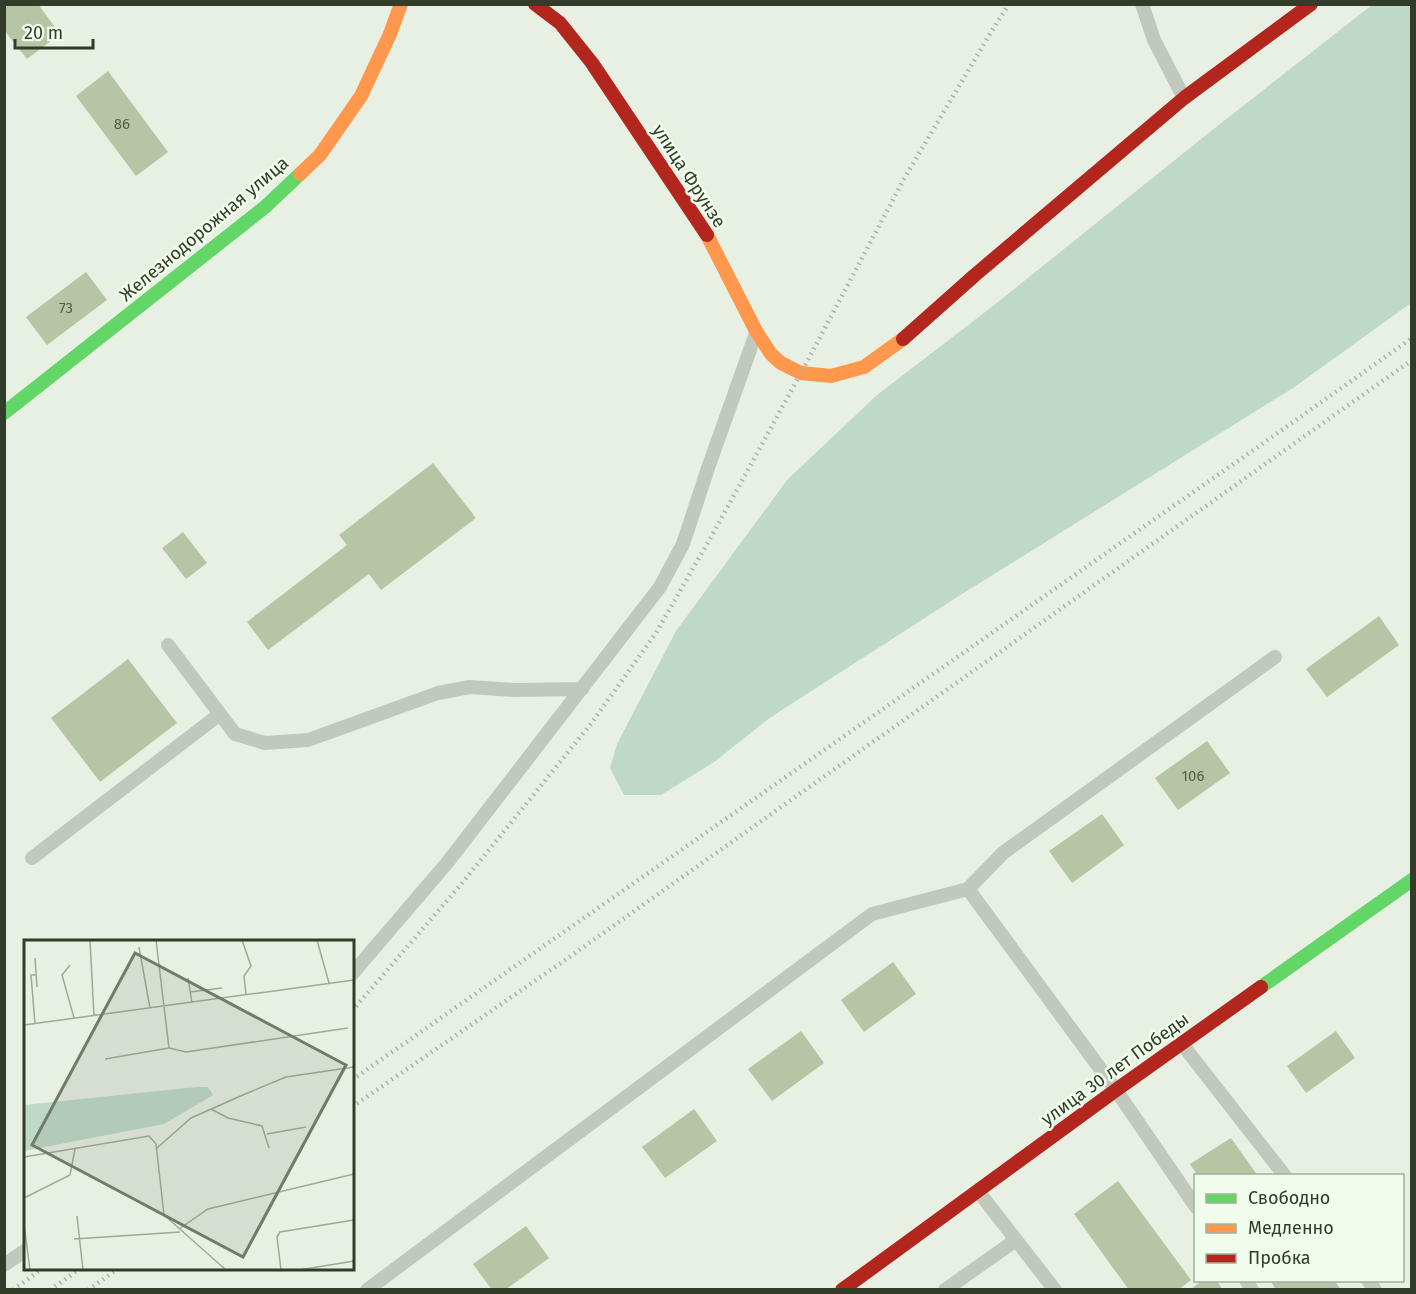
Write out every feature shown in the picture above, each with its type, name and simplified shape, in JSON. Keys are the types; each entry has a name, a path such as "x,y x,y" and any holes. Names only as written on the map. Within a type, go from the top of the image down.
{"street":[{"name":"Железнодорожная улица","path":"4,413 265,207 320,155 361,96 390,34 401,4"},
{"name":"улица Фрунзе","path":"535,4 560,22 592,63 703,227 756,331 771,354 781,363 801,373 831,376 864,367 904,338 984,267 1184,98"},
{"path":"1184,98 1311,4"},
{"name":"улица 30 лет Победы","path":"842,1290 1116,1090 1412,880"}],"lane":[{"path":"1142,4 1154,40 1184,98"},
{"path":"354,972 447,863 660,587 683,544 756,331"},
{"path":"168,645 236,734 265,743 308,740 438,693 470,687 514,690 582,689"},
{"path":"367,1290 872,914 968,889 1004,853 1275,657"},
{"path":"32,858 220,714"},
{"path":"968,889 1116,1090 1194,1204"},
{"path":"1182,1044 1283,1174"},
{"path":"978,1191 1055,1290"},
{"path":"945,1290 1016,1240"},
{"path":"4,1265 24,1251"}],"green space":[{"path":"1372,5 1411,5 1411,303 1293,388 962,594 771,717 714,762 661,795 624,795 610,768 617,744 676,631 787,480 877,395 993,306"}],"building":[{"path":"4,4 38,4 60,34 27,59 4,30"},
{"path":"108,71 168,152 136,176 76,96"},
{"path":"86,272 107,300 47,345 26,317"},
{"path":"433,463 476,518 381,590 369,574 268,650 247,622 347,545 339,535"},
{"path":"183,532 207,563 186,579 162,548"},
{"path":"1379,616 1399,645 1327,697 1306,669"},
{"path":"128,659 177,723 100,782 51,718"},
{"path":"1207,741 1230,773 1178,810 1155,778"},
{"path":"1102,814 1124,845 1072,883 1049,851"},
{"path":"893,962 916,994 864,1032 841,1000"},
{"path":"801,1031 824,1063 772,1101 748,1069"},
{"path":"1336,1031 1355,1058 1306,1093 1287,1066"},
{"path":"694,1109 717,1141 665,1178 642,1147"},
{"path":"1231,1138 1257,1174 1197,1174 1190,1164"},
{"path":"1118,1181 1191,1280 1178,1290 1129,1290 1074,1214"},
{"path":"526,1226 549,1258 505,1290 492,1290 473,1264"},
{"path":"1200,1282 1217,1282 1223,1290 1190,1290"},
{"path":"1271,1282 1335,1282 1341,1290 1276,1290"}],"railway":[{"path":"354,1009 463,882 590,725 656,633 801,373 904,179 1009,4"},
{"path":"354,1079 1412,338"},
{"path":"354,1106 568,958 1412,360"},
{"path":"13,1290 40,1270"},
{"path":"50,1290 78,1270"},
{"path":"88,1290 116,1270"}],"traffic: fast":[{"path":"4,413 265,207 300,174"},
{"path":"1261,987 1412,880"}],"traffic: slow":[{"path":"300,174 320,155 361,96 390,34 401,4"},
{"path":"707,235 756,331 771,354 781,363 801,373 831,376 864,367 903,339"}],"traffic: jam":[{"path":"535,4 560,23 592,63 707,235"},
{"path":"903,339 1184,98 1311,4"},
{"path":"842,1290 1261,987"}]}
